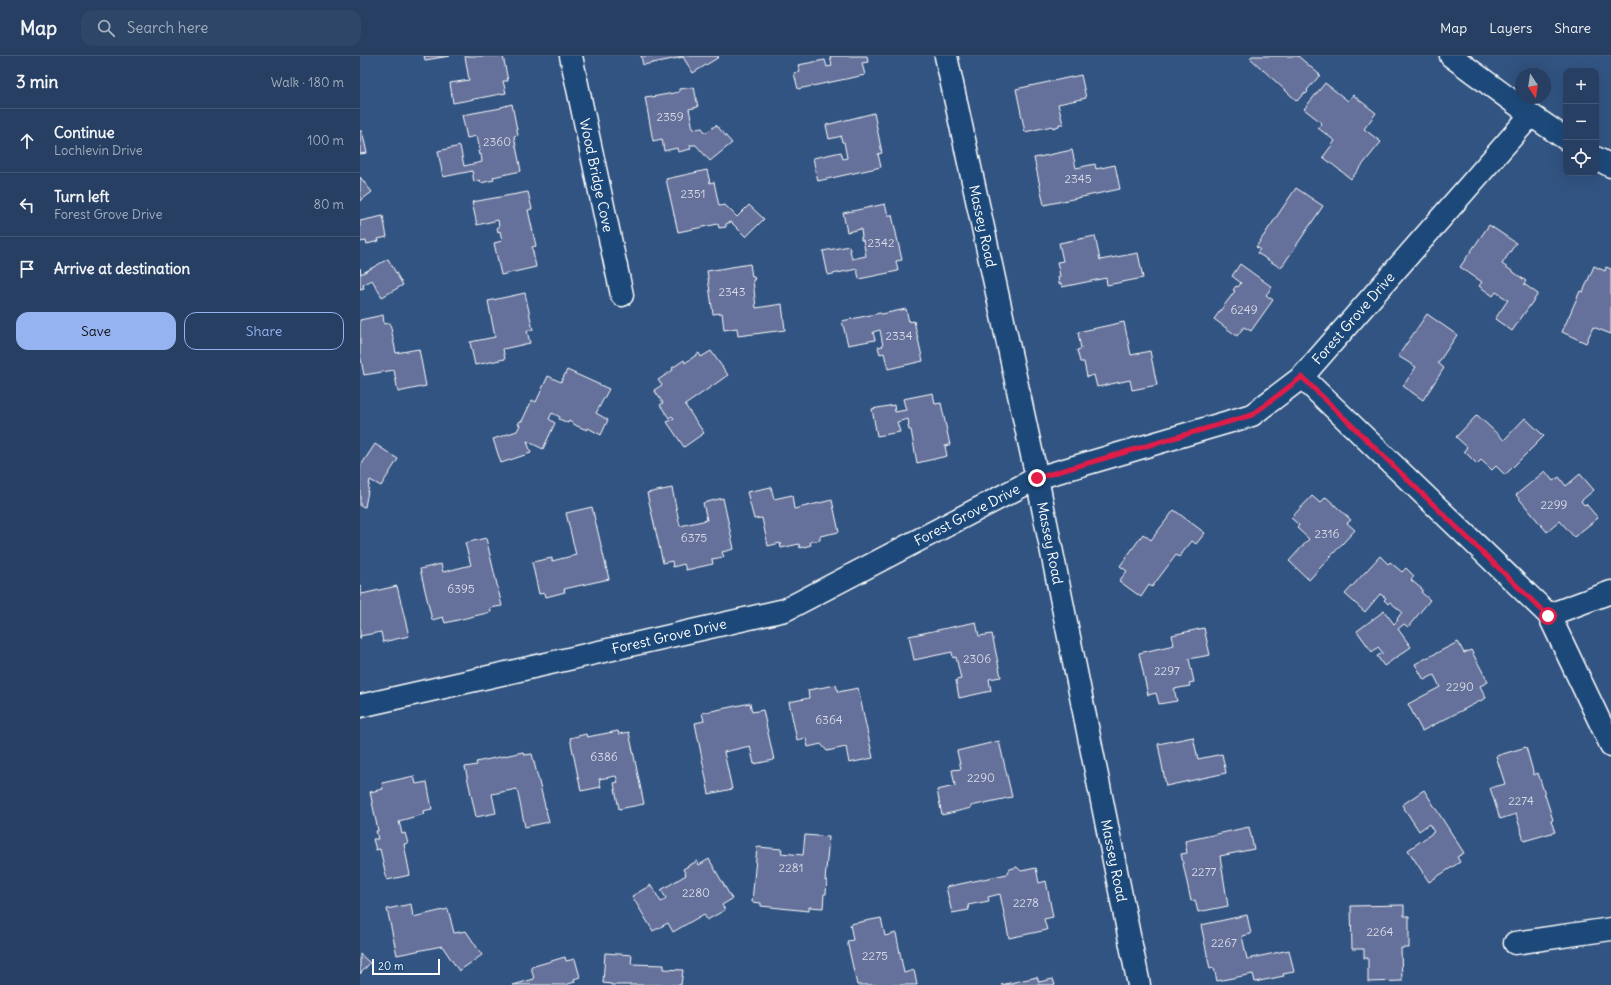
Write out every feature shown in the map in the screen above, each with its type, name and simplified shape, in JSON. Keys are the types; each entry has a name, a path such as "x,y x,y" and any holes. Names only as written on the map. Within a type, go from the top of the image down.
{"street":[{"name":"Wood Bridge Cove","path":"572,56 622,295"},
{"name":"Massey Road","path":"946,56 1037,478 1139,985"},
{"path":"1451,56 1563,137"},
{"name":"Forest Grove Drive","path":"360,706 785,610 1037,478 1252,415 1302,377 1531,115"},
{"path":"1599,160 1611,166"},
{"path":"1302,377 1548,616 1611,745"},
{"path":"1548,616 1611,592"},
{"path":"1515,943 1611,928"}],"building":[{"path":"424,56 450,56 425,60"},
{"path":"465,56 503,56 508,81 503,81 506,93 453,103 450,83 469,80"},
{"path":"641,56 719,57 693,73 683,57 643,65"},
{"path":"830,56 867,56 868,62 862,63 865,75 798,89 794,73 800,72 798,65 825,60 827,67 832,66"},
{"path":"1252,56 1298,56 1320,75 1307,90 1308,91 1306,94 1304,93 1297,101 1250,58"},
{"path":"1081,75 1086,98 1058,104 1063,124 1059,124 1059,126 1053,128 1052,126 1025,132 1016,89"},
{"path":"1325,83 1348,101 1353,95 1376,113 1364,129 1381,142 1351,179 1323,157 1335,141 1318,128 1322,123 1304,109"},
{"path":"694,87 698,107 689,109 693,129 702,128 706,133 716,125 732,143 710,161 696,145 690,145 691,149 678,152 677,148 664,151 662,139 653,141 645,97 679,92 679,89"},
{"path":"512,104 518,135 514,136 521,171 493,177 494,180 481,183 480,180 474,182 472,171 443,177 438,151 460,146 464,166 482,162 481,154 479,155 478,151 480,151 477,136 467,138 462,115 501,108"},
{"path":"874,113 882,153 878,154 881,167 818,181 813,158 841,152 843,159 847,158 844,142 842,142 841,138 842,136 829,139 826,125"},
{"path":"360,131 362,131 367,153 360,154"},
{"path":"1072,150 1076,168 1095,164 1096,169 1115,165 1120,189 1044,205 1034,158"},
{"path":"707,170 710,183 714,182 719,206 725,205 737,217 749,205 764,219 746,237 731,222 726,224 726,227 719,228 718,224 678,232 666,179"},
{"path":"360,177 372,192 360,201"},
{"path":"1296,188 1323,206 1281,268 1257,253 1260,249 1256,247"},
{"path":"528,192 532,209 528,210 536,246 532,247 536,267 501,275 494,243 502,241 500,231 498,232 497,228 499,227 498,220 477,225 472,202"},
{"path":"885,204 888,215 892,215 902,260 896,261 898,271 859,279 857,269 828,275 823,251 849,246 852,259 866,256 863,240 861,240 861,229 847,232 843,213"},
{"path":"383,216 387,237 367,244 366,241 360,242 360,221"},
{"path":"1489,225 1516,243 1502,264 1526,281 1524,284 1538,294 1512,331 1495,319 1508,300 1496,292 1493,296 1479,286 1482,282 1460,267"},
{"path":"1095,236 1100,260 1138,253 1143,278 1107,285 1106,278 1062,287 1061,283 1059,284 1058,277 1060,276 1057,262 1063,261 1059,243"},
{"path":"388,259 403,285 382,297 372,280 363,285 364,288 360,289 360,268 361,274"},
{"path":"750,264 752,277 755,279 753,280 756,308 782,304 785,330 738,336 737,328 724,330 722,313 713,314 707,271"},
{"path":"1240,264 1272,287 1266,295 1273,300 1251,331 1244,327 1237,336 1214,319 1235,291 1233,290 1236,286 1238,287 1241,283 1232,276"},
{"path":"1594,266 1605,271 1606,267 1611,269 1611,334 1593,327 1586,343 1562,332 1580,291 1583,292"},
{"path":"525,293 533,330 527,331 530,343 503,349 505,359 475,365 470,342 495,337 488,301"},
{"path":"906,309 909,322 914,321 923,361 888,369 884,353 880,354 878,347 883,346 880,330 873,332 875,340 848,345 842,321"},
{"path":"1427,314 1457,335 1438,363 1444,368 1423,400 1403,386 1416,367 1398,356"},
{"path":"383,315 384,324 390,323 396,353 419,349 426,386 398,392 394,370 364,375 360,354 360,320"},
{"path":"1124,322 1131,355 1150,351 1157,385 1132,390 1130,380 1097,387 1094,375 1087,377 1084,362 1080,362 1077,350 1081,349 1078,332"},
{"path":"711,351 728,375 685,405 704,433 684,447 667,422 674,418 672,416 669,418 660,405 663,403 654,390 662,385 658,380 673,370 672,368 684,360 685,363 699,353 701,357"},
{"path":"567,370 609,389 596,413 608,420 601,435 588,428 587,430 569,421 568,423 559,419 560,417 552,413 549,419 555,423 543,449 527,441 531,453 501,463 493,439 517,431 520,425 518,424 522,421 532,400 536,402 548,376 561,382"},
{"path":"933,393 935,404 941,403 950,445 945,446 947,456 917,463 911,430 909,430 908,426 908,419 897,422 900,432 877,436 872,409 894,405 895,412 906,410 903,399"},
{"path":"1477,415 1504,440 1525,418 1544,436 1505,475 1496,466 1492,470 1481,460 1477,464 1464,451 1467,447 1456,437"},
{"path":"375,444 398,459 381,486 370,480 365,507 360,506 360,467"},
{"path":"1545,471 1553,481 1559,477 1566,486 1580,474 1594,490 1581,501 1584,505 1586,504 1598,518 1574,537 1560,521 1547,532 1516,495"},
{"path":"771,487 774,499 792,495 794,509 832,500 839,532 820,536 820,540 810,542 811,545 800,548 799,544 781,548 780,543 768,546 762,518 754,519 747,492"},
{"path":"672,488 680,526 707,520 703,503 723,498 734,549 722,552 724,557 712,559 713,564 686,570 684,564 673,567 672,561 663,563 647,493"},
{"path":"1312,496 1320,503 1326,497 1351,520 1347,523 1355,530 1309,580 1289,561 1309,539 1297,528 1299,525 1291,518"},
{"path":"592,507 609,579 564,589 565,592 546,597 545,593 539,594 532,562 552,558 552,561 576,555 566,513"},
{"path":"1174,510 1205,533 1196,544 1192,541 1179,557 1176,555 1152,587 1149,585 1141,597 1119,581 1127,571 1120,566 1143,534 1151,540"},
{"path":"486,538 502,606 490,608 491,612 445,623 443,617 432,620 420,569 441,564 443,572 471,565 465,543"},
{"path":"1380,556 1388,564 1390,562 1402,572 1406,568 1414,576 1411,580 1423,590 1421,592 1430,600 1408,627 1404,624 1398,629 1411,647 1384,666 1377,656 1383,653 1378,647 1372,652 1357,631 1384,611 1394,624 1402,612 1390,602 1388,604 1384,600 1386,598 1380,594 1365,612 1345,594"},
{"path":"360,585 362,594 397,586 409,636 383,642 381,632 360,636"},
{"path":"976,622 979,636 992,634 1001,677 989,679 991,691 959,698 956,680 961,679 956,657 953,658 952,652 914,660 909,636"},
{"path":"1204,628 1210,655 1189,659 1194,682 1189,683 1190,686 1174,689 1177,701 1159,704 1156,693 1148,695 1139,653 1174,645 1172,635"},
{"path":"1458,642 1464,653 1471,650 1488,682 1480,686 1486,698 1422,731 1408,704 1440,687 1434,675 1424,680 1415,664"},
{"path":"836,685 838,692 858,688 873,758 849,763 846,747 827,751 821,744 808,747 806,738 797,740 789,702 809,698 808,690"},
{"path":"750,703 752,712 763,710 774,760 754,764 750,746 724,752 732,789 709,794 695,723 704,721 702,713"},
{"path":"618,731 619,734 629,732 644,804 619,809 614,783 618,782 616,776 599,779 601,787 581,791 570,738 586,734 587,737"},
{"path":"1193,737 1198,759 1222,754 1226,773 1166,786 1158,744"},
{"path":"999,741 1012,797 971,806 971,808 942,815 937,790 955,786 952,770 961,769 957,751"},
{"path":"1526,747 1534,775 1538,773 1553,820 1551,821 1555,832 1524,841 1516,814 1500,819 1490,788 1505,784 1496,756"},
{"path":"523,752 524,755 532,754 549,822 525,827 517,789 492,794 496,813 476,817 465,767 477,765 476,762"},
{"path":"414,776 416,784 427,782 432,809 423,811 424,814 399,821 402,834 405,833 408,843 404,844 410,875 387,880 380,849 376,850 373,839 378,839 376,831 378,831 370,792 383,789 382,783"},
{"path":"1424,790 1464,853 1457,857 1460,862 1429,882 1408,850 1434,832 1429,824 1419,831 1402,805"},
{"path":"1249,827 1254,849 1220,856 1228,906 1198,912 1195,900 1191,901 1181,854 1187,853 1185,841"},
{"path":"805,835 829,837 825,881 827,880 826,894 824,894 823,908 809,907 809,911 761,906 761,903 752,902 757,847 782,849 781,853 803,855"},
{"path":"709,859 732,899 722,905 725,910 707,920 704,914 673,932 668,923 653,931 632,896 651,885 661,902 666,898 661,890 686,875 683,869 697,861 699,865"},
{"path":"1017,867 1021,871 1036,868 1039,883 1046,881 1053,917 1044,919 1047,930 1009,938 1000,894 988,897 989,901 968,905 969,910 952,913 946,887 1007,874 1010,869"},
{"path":"411,904 413,917 448,909 454,933 466,931 482,955 459,971 442,946 397,955 387,909"},
{"path":"1404,905 1404,916 1409,916 1409,948 1401,948 1402,981 1368,982 1368,958 1364,958 1364,949 1352,949 1351,906"},
{"path":"1247,915 1251,934 1242,936 1247,959 1289,950 1294,972 1283,974 1284,976 1255,982 1253,974 1217,981 1214,968 1210,969 1201,925"},
{"path":"881,918 885,936 896,933 904,973 914,970 917,985 857,985 847,941 853,940 850,924"},
{"path":"605,953 632,955 631,964 664,965 664,969 683,970 681,985 611,985 603,983"},
{"path":"360,954 370,963 360,974"},
{"path":"565,957 566,961 575,959 580,977 574,979 575,982 565,985 513,985 534,979 531,967"},
{"path":"1037,977 1039,982 1053,979 1055,985 1001,985"}],"route":[{"path":"1037,478 1252,415 1302,377 1548,616"}]}
